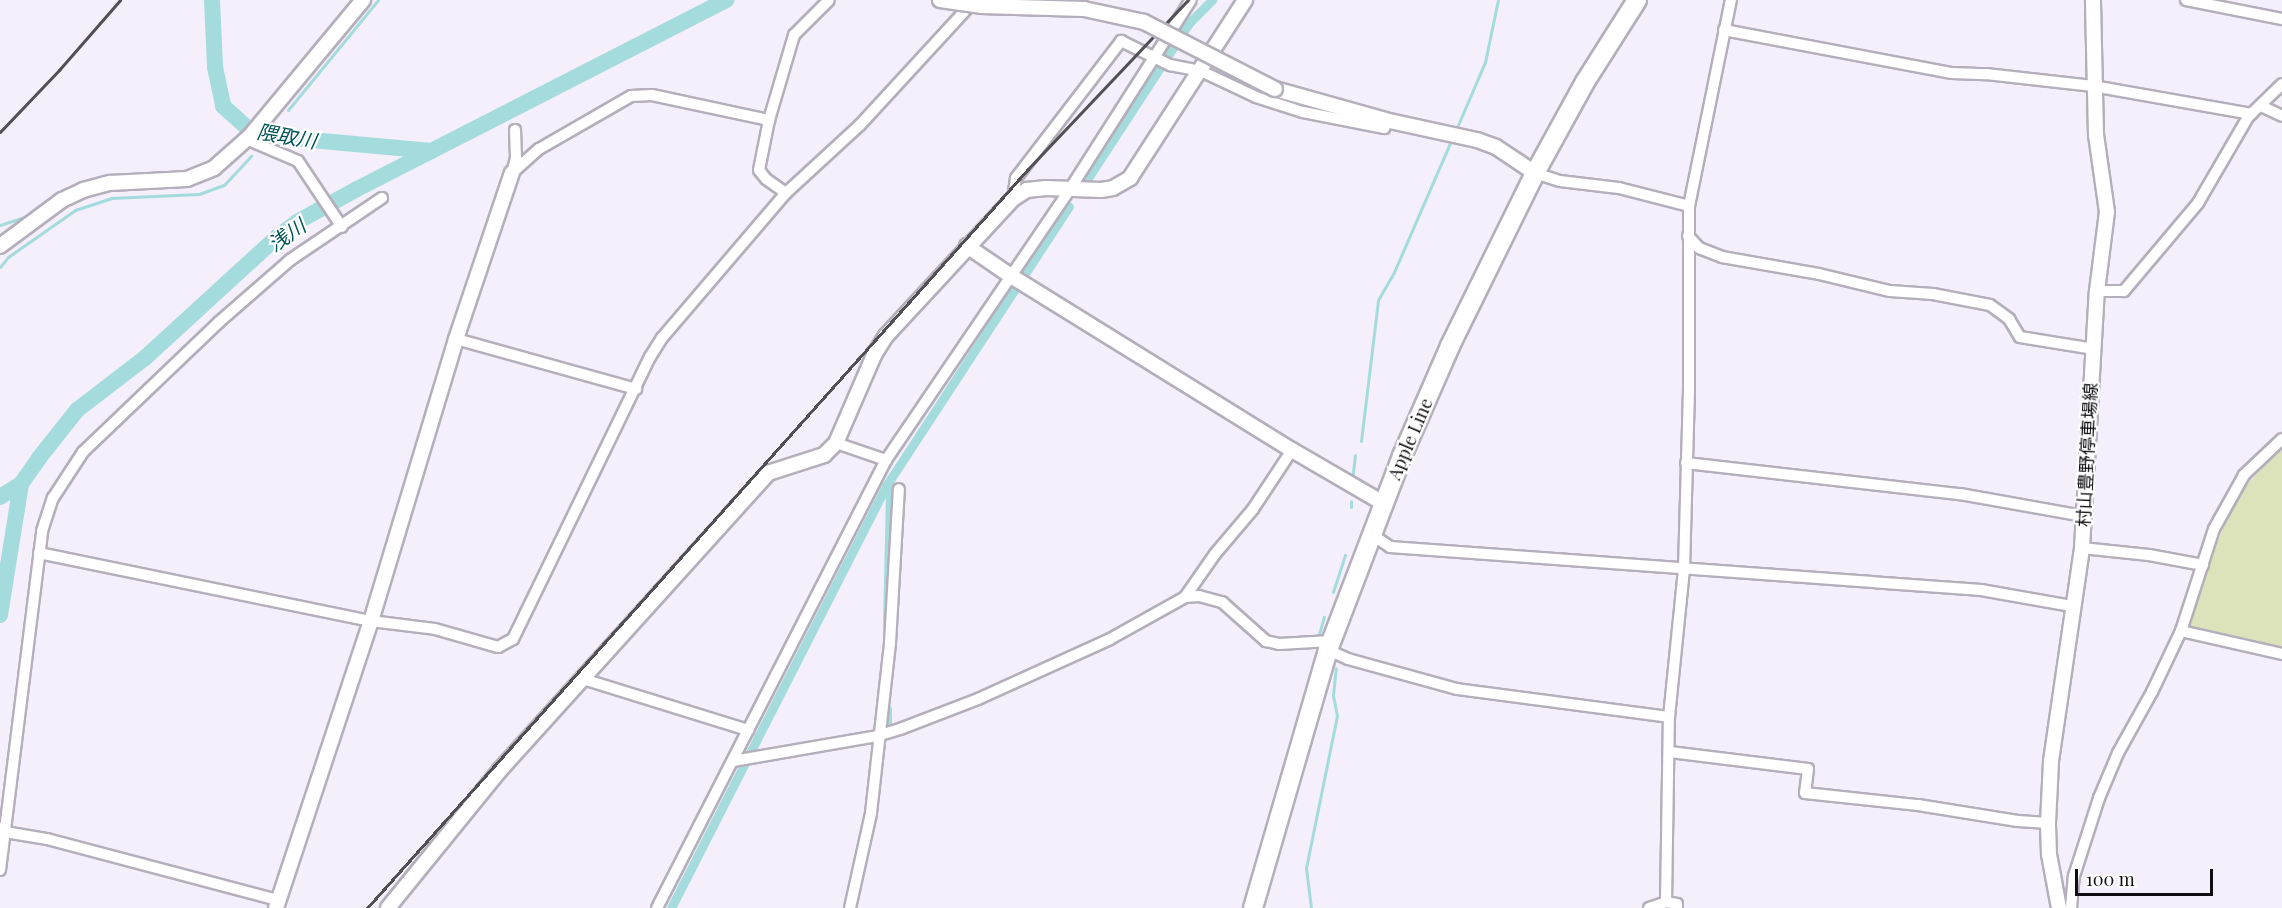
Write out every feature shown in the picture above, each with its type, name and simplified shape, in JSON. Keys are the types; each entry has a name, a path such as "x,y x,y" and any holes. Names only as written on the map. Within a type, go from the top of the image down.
{"highway":[{"name":"Apple Line","path":"1253,908 1329,646 1383,503 1450,346 1535,173 1585,82 1637,0"}],"street":[{"path":"0,246 62,200 83,190 110,183 187,179 214,168 248,137 363,0"},
{"path":"786,193 766,179 759,170 769,120 794,35 829,0"},
{"path":"940,0 981,6 1084,9 1144,22 1275,89 1385,120 1478,140 1496,147 1535,173 1560,181 1619,188 1689,206"},
{"path":"39,554 371,621 435,629 498,647 513,639 650,357 662,339 786,193 860,125 975,0"},
{"path":"657,908 736,761 748,730 886,460 1018,280 1070,189 1162,60 1191,0"},
{"path":"388,908 500,770 768,473 825,455 836,443 874,355 886,336 1013,199 1027,190 1113,188 1130,178 1245,0"},
{"path":"1666,902 1669,717 1683,569 1689,206 1731,0"},
{"name":"村山豊野停車場線","path":"2059,908 2050,863 2048,823 2051,761 2082,548 2097,291 2107,212 2096,135 2092,0"},
{"path":"2186,0 2282,20"},
{"path":"1724,30 1952,73 1986,74 2093,86 2252,114"},
{"path":"1013,199 1016,178 1121,41 1162,60 1201,71 1256,97 1303,112 1384,128 1385,120"},
{"path":"2097,291 2124,291 2198,203 2248,117 2262,106 2282,84"},
{"path":"512,173 539,149 631,96 652,95 769,120"},
{"path":"2262,106 2282,116"},
{"path":"2,831 47,839 277,904 371,621 456,339 512,173 516,158 515,130"},
{"path":"248,137 298,161 341,225"},
{"path":"0,870 2,831 42,531 53,498 82,452 146,390 290,260 382,198"},
{"path":"1688,236 1699,248 1722,257 1819,274 1890,291 1933,294 1990,305 2008,319 2020,337 2094,349"},
{"path":"968,246 1018,280 1292,450 1383,503"},
{"path":"456,339 636,389"},
{"path":"2072,908 2074,876 2099,798 2118,753 2152,692 2181,631 2214,529 2244,475 2282,438"},
{"path":"836,443 886,460"},
{"path":"1185,597 1215,554 1253,509 1292,450"},
{"path":"1686,463 1938,491 2039,506 2084,516"},
{"path":"850,908 871,813 877,736 890,644 899,489"},
{"path":"1371,534 1390,547 1981,590 2072,606"},
{"path":"2082,548 2149,555 2204,565"},
{"path":"736,761 877,736 978,699 1110,639 1185,597 1199,596 1222,602 1266,641 1279,644 1329,646 1348,659 1457,689 1669,717"},
{"path":"2181,631 2282,654"},
{"path":"583,679 748,730"},
{"path":"1670,752 1808,769 1805,793 1918,805 2018,821 2048,823"},
{"path":"1649,908 1666,902 1677,904 1677,908"}],"green space":[{"path":"2282,448 2282,651 2192,629 2189,625 2215,548 2231,510 2249,482"}],"waterway":[{"name":"隈取川","path":"212,0 215,67 223,106 250,130 300,139 431,151"},
{"path":"288,110 378,0"},
{"name":"浅川","path":"0,615 21,484 39,458 77,410 146,357 276,238 297,222 357,189 726,0"},
{"path":"1086,181 1189,23 1212,0"},
{"path":"1458,125 1485,62 1498,0"},
{"path":"1361,441 1378,300 1394,272 1450,143"},
{"path":"0,267 8,257 75,210 111,198 199,194 224,185 251,156"},
{"path":"671,908 886,486 1069,206"},
{"path":"0,225 24,217"},
{"path":"1352,480 1355,455"},
{"path":"0,497 21,484"},
{"path":"886,486 890,493 887,626"},
{"path":"1351,501 1351,507"},
{"path":"1333,592 1345,555"},
{"path":"1319,634 1324,617"},
{"path":"1311,908 1306,868 1337,716 1333,695 1336,668"},
{"path":"887,709 887,727"}],"railway":[{"path":"0,132 59,70 120,0"},
{"path":"367,908 1028,169 1188,0"}]}
